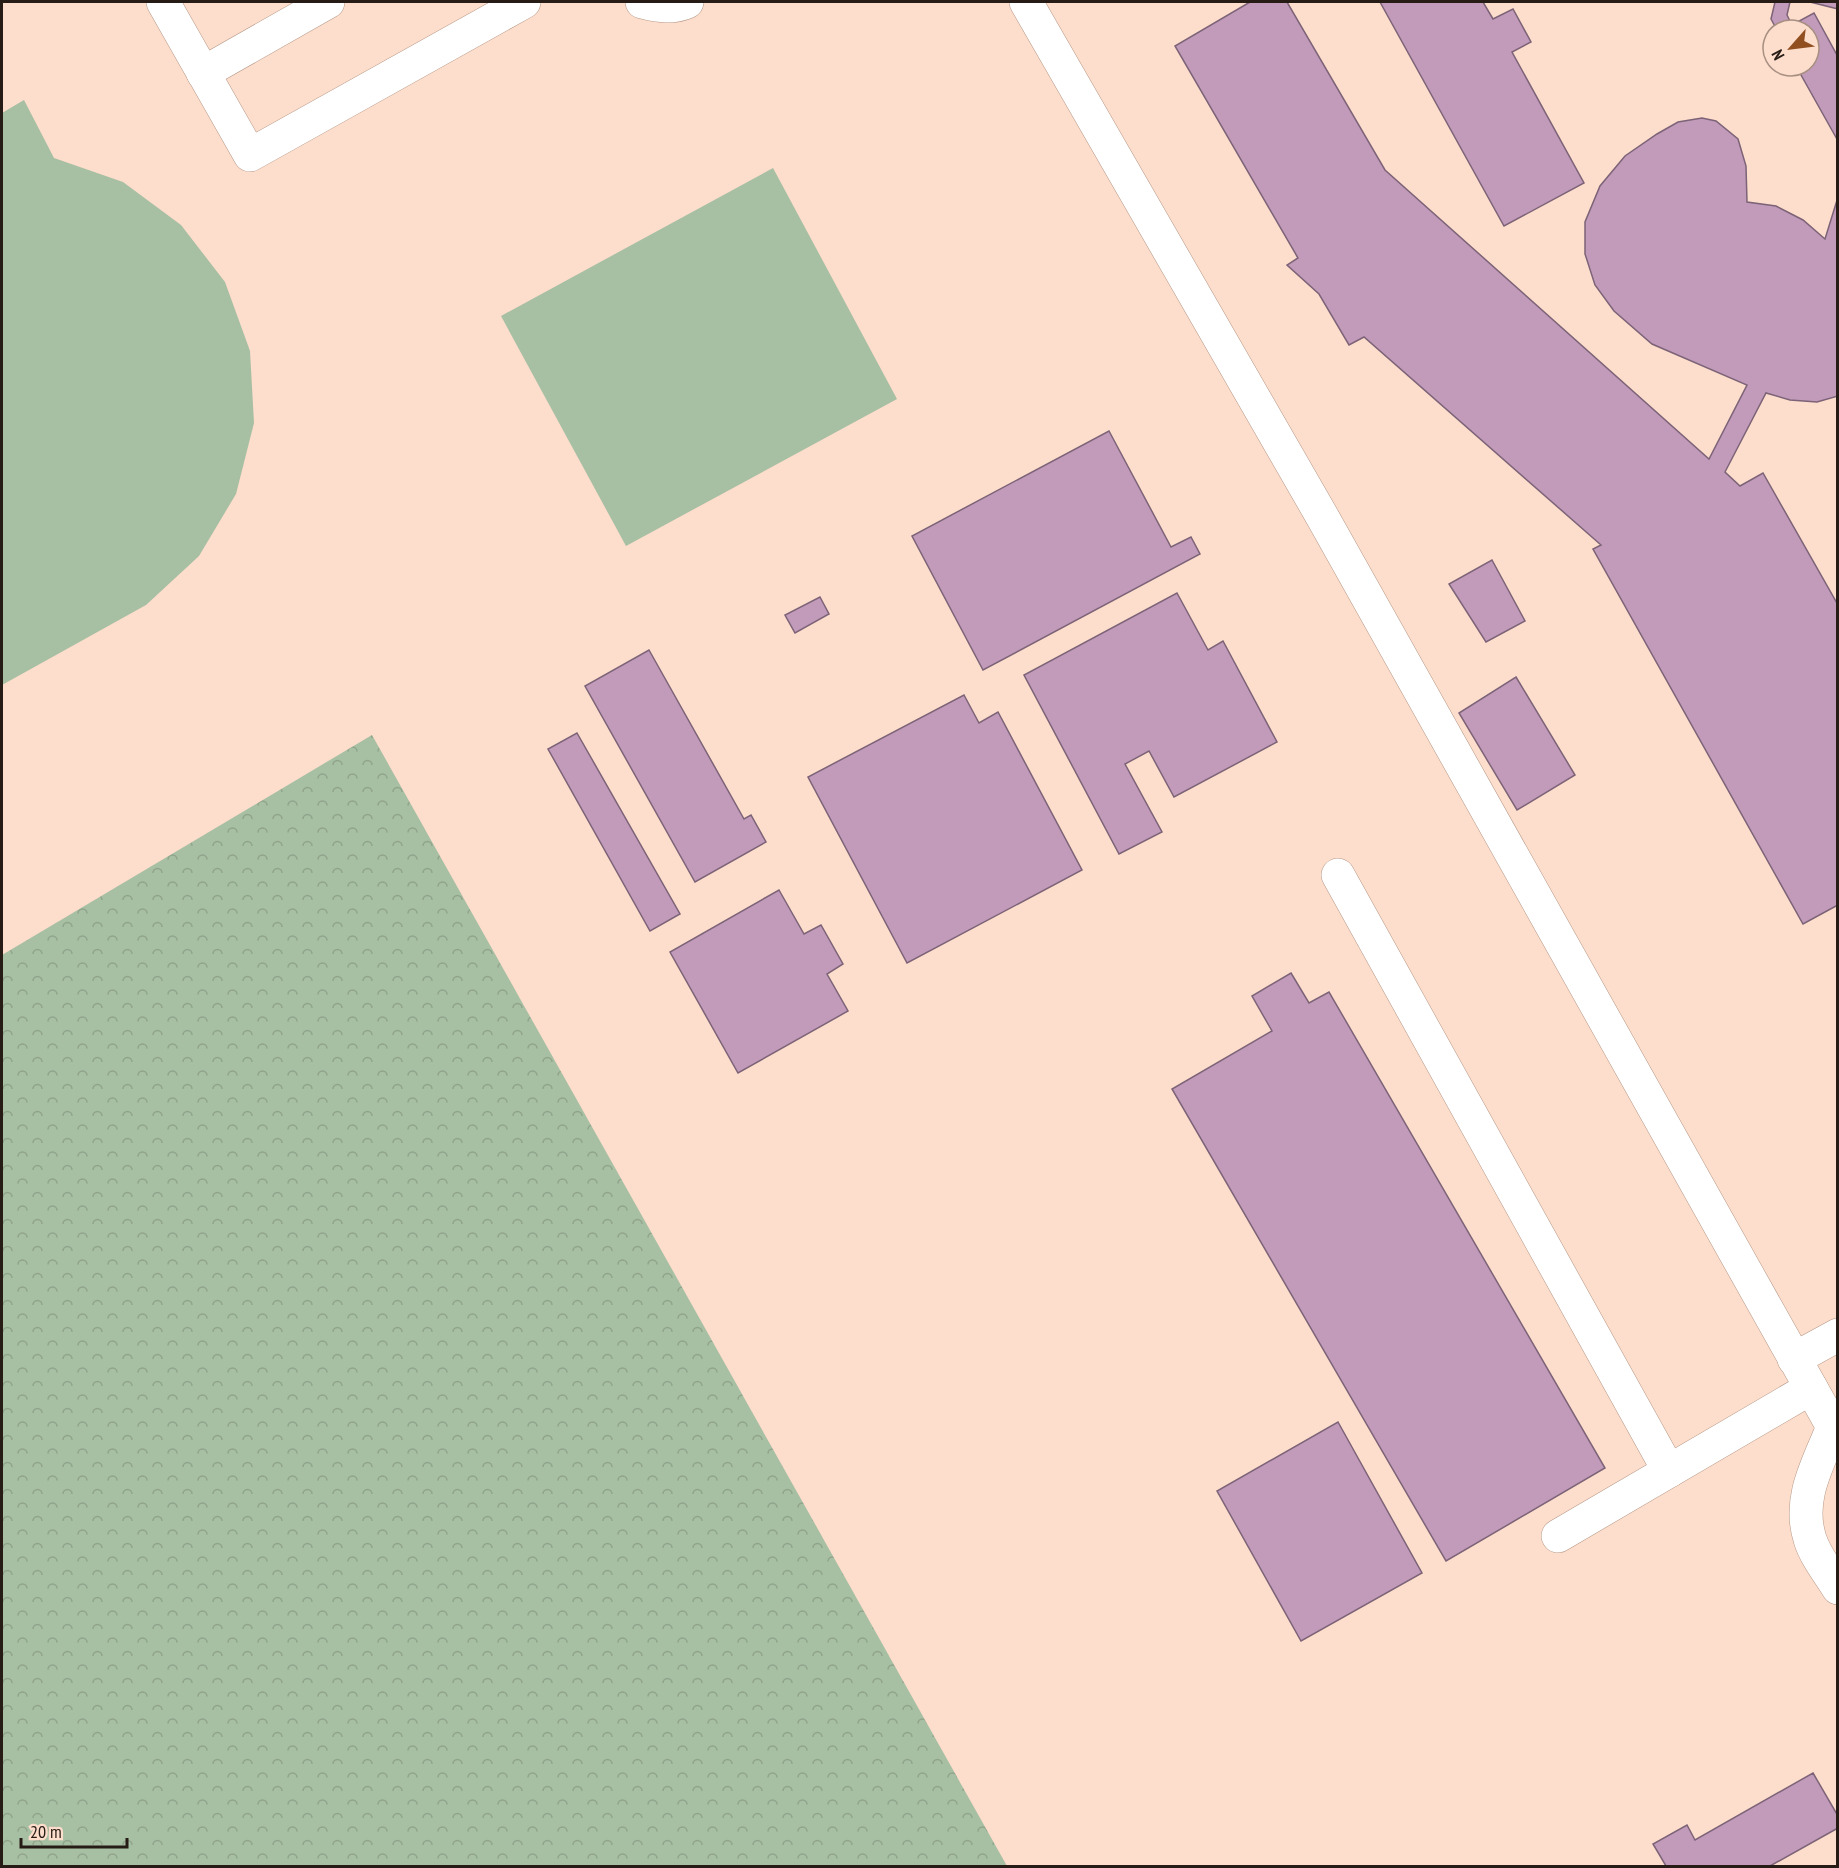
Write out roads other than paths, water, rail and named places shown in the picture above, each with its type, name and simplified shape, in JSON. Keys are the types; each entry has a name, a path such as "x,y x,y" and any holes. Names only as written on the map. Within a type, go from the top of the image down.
{"lane":[{"path":"163,2 250,155 524,2"},
{"path":"203,73 328,2"},
{"path":"642,2 655,5 681,5 687,2"},
{"path":"1026,2 1323,518 1835,1431 1806,1497 1806,1518 1810,1541 1838,1588"},
{"path":"1338,875 1669,1471"},
{"path":"1794,1359 1838,1335"},
{"path":"1558,1536 1811,1388"}]}
